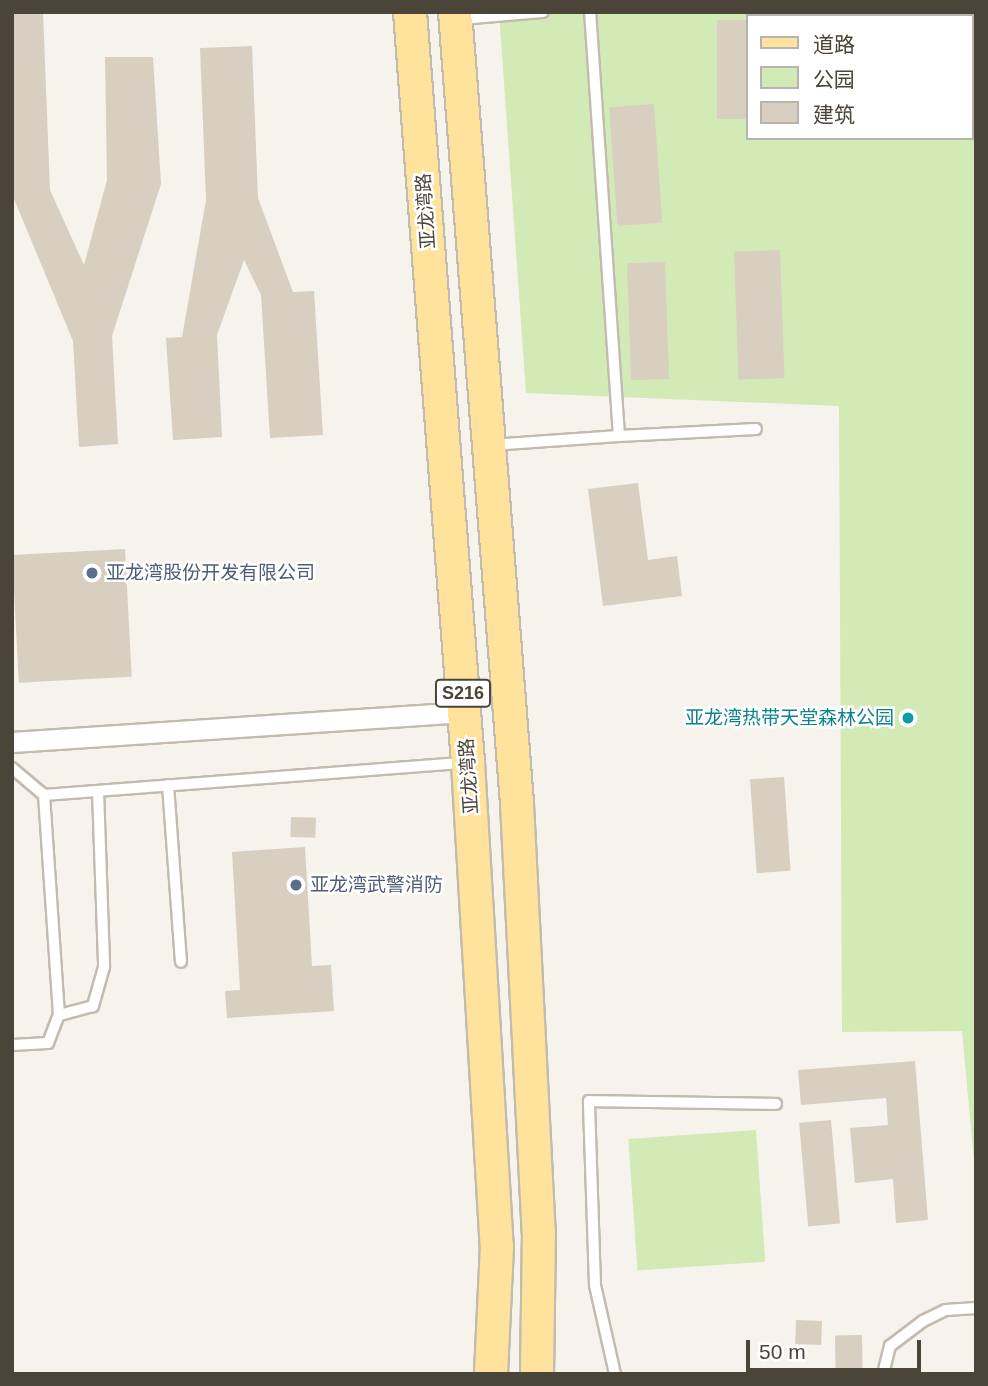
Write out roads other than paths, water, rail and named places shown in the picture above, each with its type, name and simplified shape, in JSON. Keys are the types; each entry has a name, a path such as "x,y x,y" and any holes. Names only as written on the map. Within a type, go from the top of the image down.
{"main road":[{"name":"亚龙湾路","path":"410,12 465,712 497,1246 491,1374"},
{"name":"S216","path":"456,16 517,804 539,1231 537,1374"}],"street":[{"path":"12,742 465,712"}],"lane":[{"path":"456,16 543,12"},
{"path":"590,12 619,436"},
{"path":"489,445 756,429"},
{"path":"12,768 44,794 468,763"},
{"path":"168,785 181,962"},
{"path":"58,1015 93,1006 104,967 98,791"},
{"path":"12,1045 48,1042 58,1015 44,794"},
{"path":"615,1374 594,1285 589,1101 776,1104"},
{"path":"883,1374 890,1346 923,1321 946,1310 976,1308"}],"place":[{"name":"亚龙湾股份开发有限公司","path":"92,573"},
{"name":"亚龙湾热带天堂森林公园","path":"908,718"},
{"name":"亚龙湾武警消防","path":"296,885"}]}
